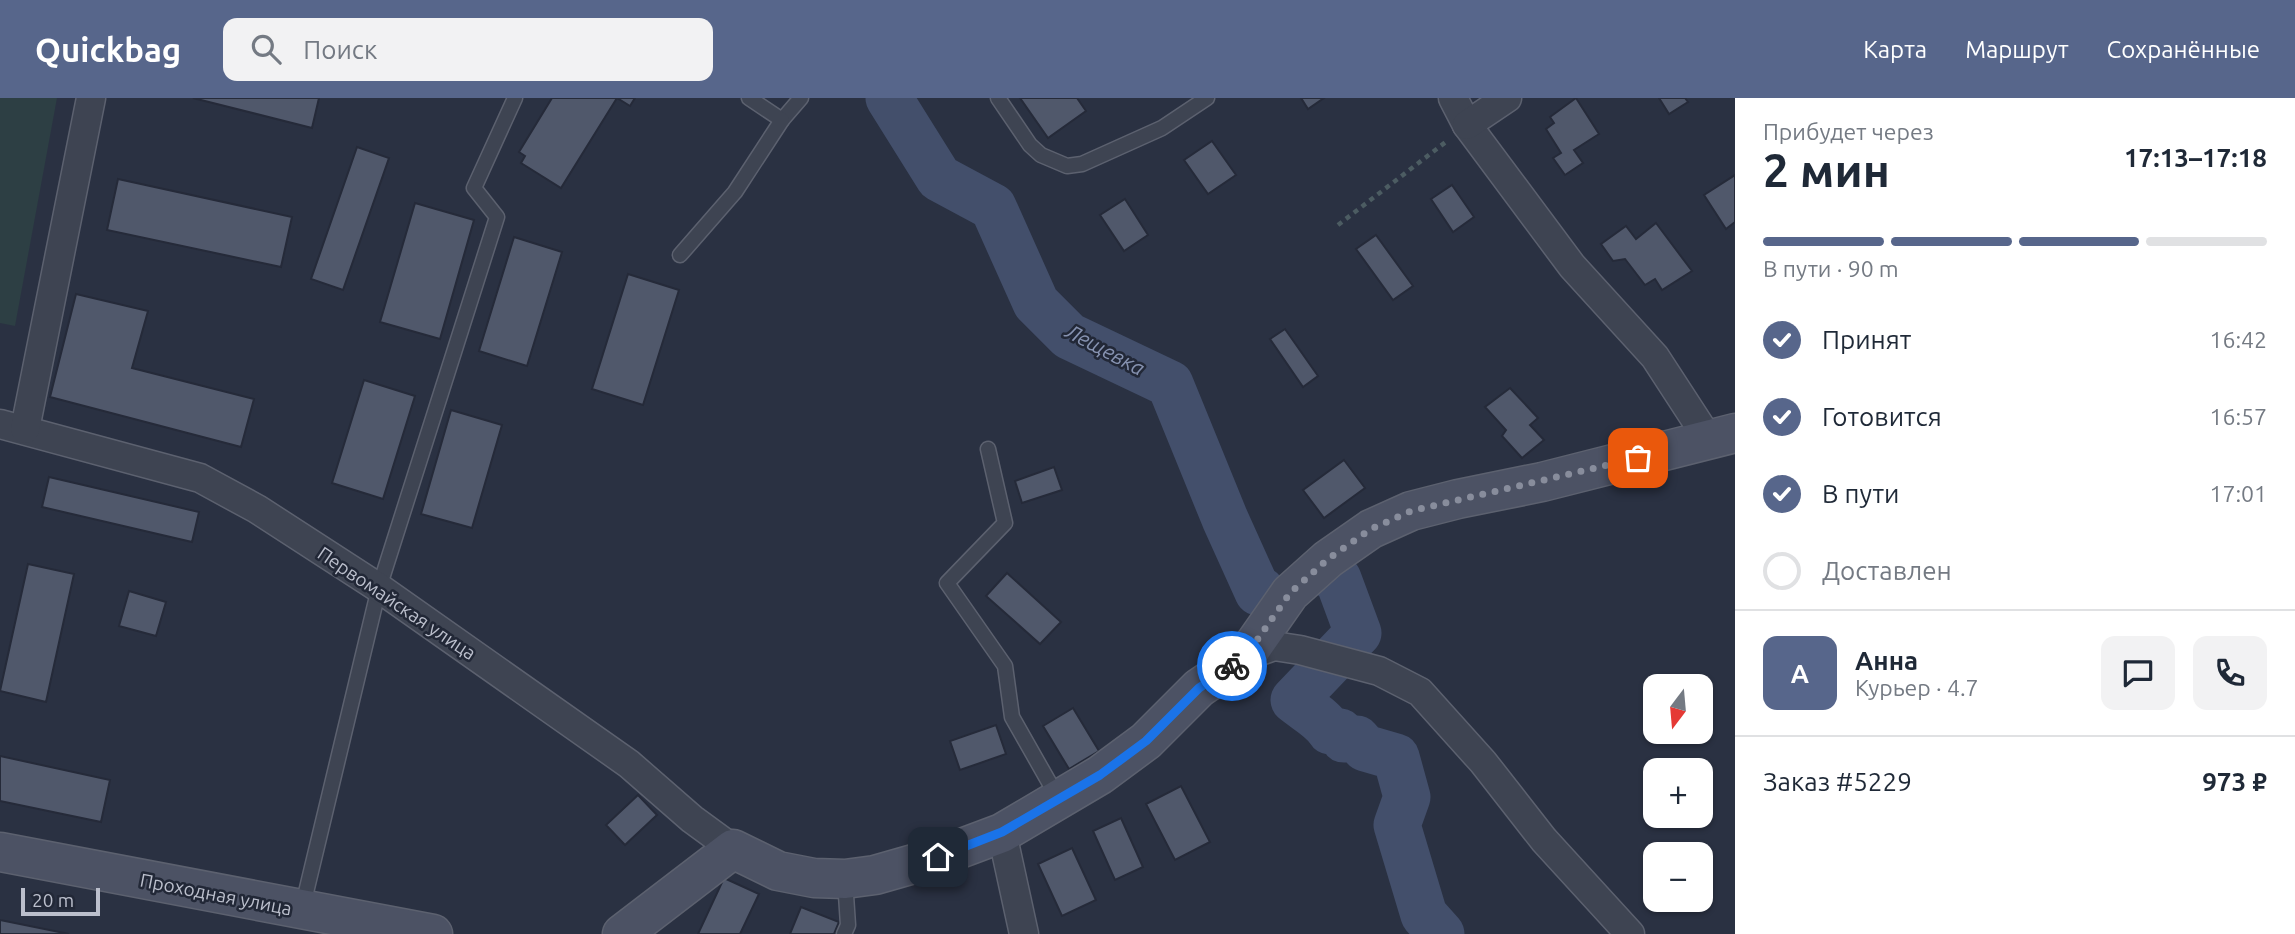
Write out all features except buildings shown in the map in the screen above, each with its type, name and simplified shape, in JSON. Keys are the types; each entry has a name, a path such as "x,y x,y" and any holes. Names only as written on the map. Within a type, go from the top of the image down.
{"street":[{"name":"Первомайская улица","path":"91,98 12,426 200,478 257,509 379,588 628,764 692,819 733,849"},
{"path":"1246,656 1290,593 1328,559 1381,525 1411,511 1542,482 1722,437 1655,357 1572,266 1467,125 1453,98"},
{"path":"1467,125 1507,98"},
{"path":"622,934 733,849 778,871 814,878 845,879 875,875 938,857 1002,832 1100,775 1146,741 1199,688 1246,656 1275,646 1378,671 1420,692 1483,762 1544,840 1630,934"},
{"path":"1002,832 1024,934"},
{"name":"Проходная улица","path":"0,852 433,934"}],"lane":[{"path":"302,910 379,588 497,217 474,188 515,98"},
{"path":"749,98 782,120"},
{"path":"680,255 735,192 782,120 801,98"},
{"path":"998,98 1030,145 1041,155 1067,166 1082,164 1162,128 1207,98"},
{"path":"988,449 1005,523 947,583 1005,666 1012,717 1059,800"},
{"path":"844,934 848,925 845,879"}],"path":[{"path":"1338,225 1467,125"}],"shaded area":[{"path":"0,98 57,98 15,326 0,323"}],"waterway":[{"name":"Лещевка","path":"889,98 939,178 993,207 1036,303 1069,336 1170,384 1225,519 1258,592 1262,591"},
{"name":"Лещевка","path":"1335,579 1338,579 1358,633 1294,700 1330,731 1340,732 1344,739 1357,739 1365,748 1396,757 1407,797 1397,825 1424,915 1441,934"}],"way so far":[{"path":"1232,666 1246,656 1290,593 1328,559 1371,529 1411,511 1638,458"}],"route":[{"path":"938,857 1002,832 1100,775 1146,741 1199,688 1232,666"}]}
